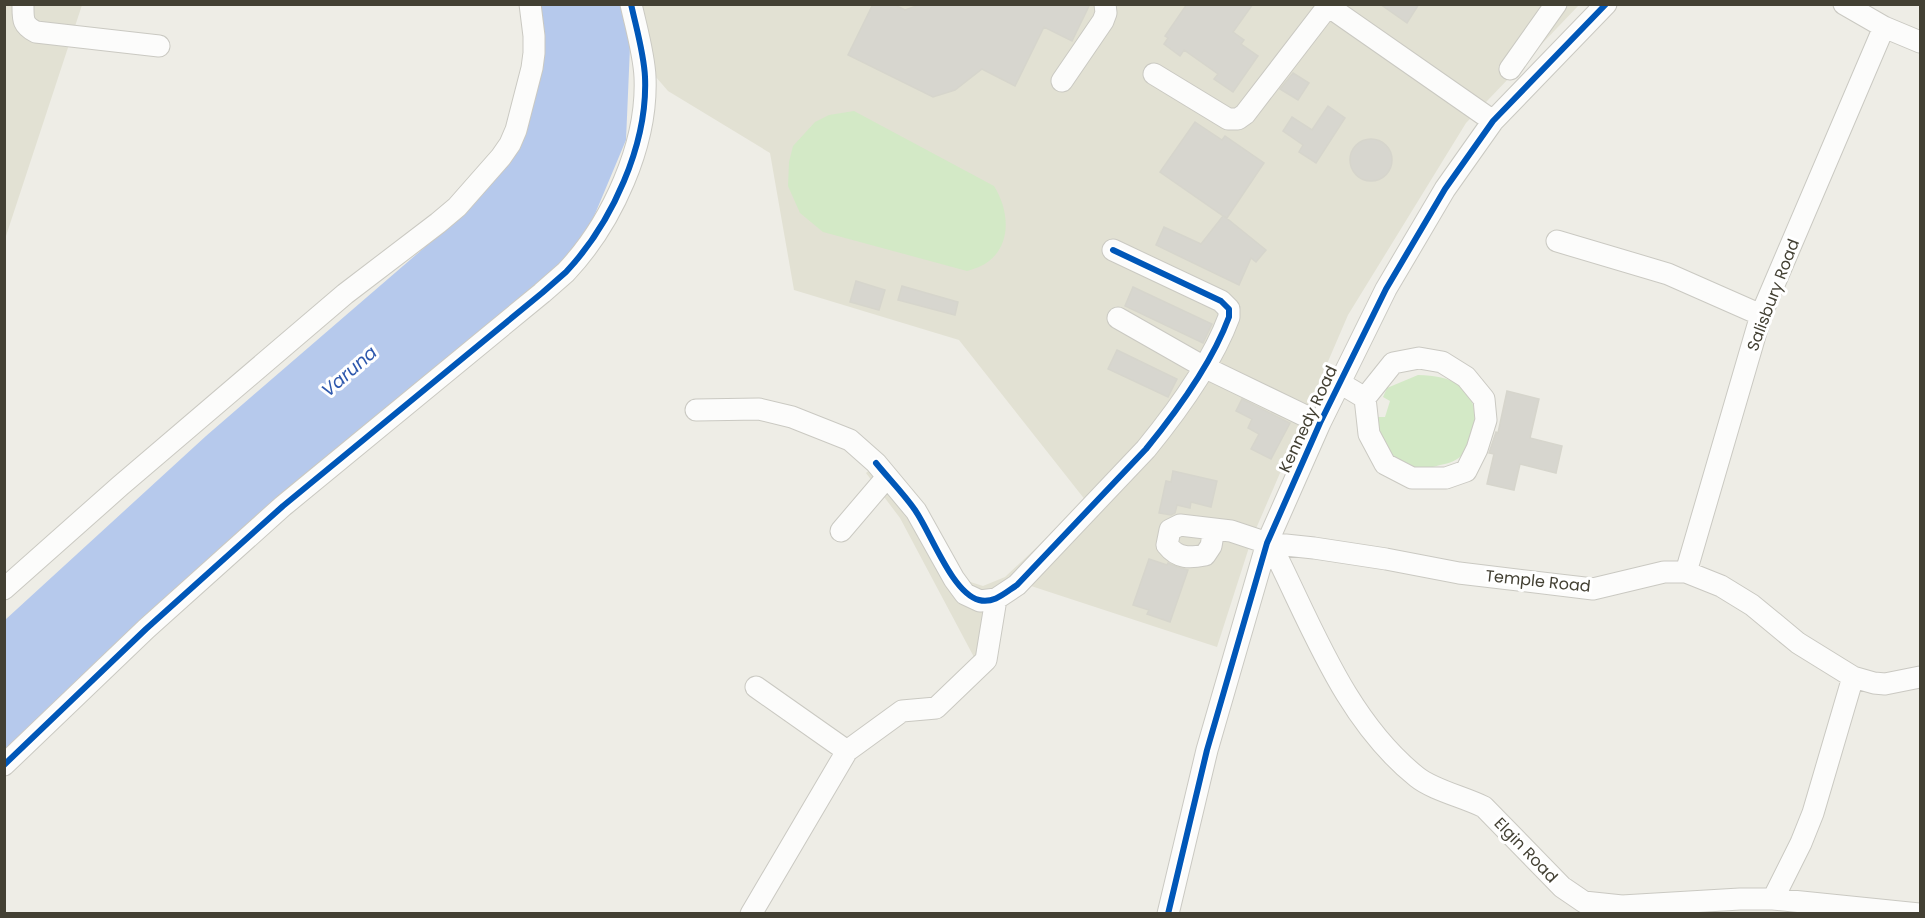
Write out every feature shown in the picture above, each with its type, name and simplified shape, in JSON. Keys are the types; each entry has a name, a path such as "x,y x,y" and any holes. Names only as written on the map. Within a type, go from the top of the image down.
{"street":[{"path":"23,4 23,19 27,28 36,32 159,46"},
{"path":"4,589 345,294 457,207 501,157 516,130 534,53 530,4"},
{"path":"4,765 146,629 283,506 566,271 598,230 618,195 631,163 641,123 645,75 631,4"},
{"path":"1062,81 1103,21 1106,4"},
{"path":"1510,69 1556,4"},
{"name":"Kennedy Road","path":"1168,914 1207,750 1267,543 1320,423 1386,289 1445,189 1493,121 1606,4"},
{"path":"1844,4 1884,27 1920,42"},
{"path":"1155,74 1228,119 1238,119 1245,114 1329,5 1493,121"},
{"name":"Salisbury Road","path":"1686,572 1761,315 1884,27"},
{"path":"1557,241 1668,274 1761,315"},
{"path":"696,410 759,409 778,413 850,441 882,470 916,511 954,579 966,594 980,601 996,599 1017,585 1146,449 1204,367 1229,317 1229,309 1226,305 1113,250"},
{"path":"1118,318 1204,367 1320,423"},
{"path":"1419,358 1442,362 1466,377 1484,399 1486,420 1477,449 1466,471 1446,478 1412,478 1385,464 1369,434 1365,398 1393,363 1419,358"},
{"path":"1340,383 1365,398"},
{"path":"841,531 882,470"},
{"name":"Temple Road","path":"1214,529 1231,531 1267,543 1386,559 1459,573 1593,589 1664,572 1686,572 1721,586 1752,604 1798,643 1853,677 1885,684 1920,677"},
{"name":"Elgin Road","path":"1267,543 1277,557 1343,690 1391,753 1419,779 1484,807 1562,887 1584,902 1622,906 1773,899 1919,914"},
{"path":"751,914 847,751 902,711 936,708 986,660 996,599"},
{"path":"1773,899 1813,813 1853,677"},
{"path":"756,687 847,751"}],"shaded area":[{"path":"5,5 82,5 5,239"},
{"path":"629,5 1579,5 1466,123 1348,315 1252,538 1217,647 1025,584 998,611 975,659 900,518 866,473 885,456 964,580 983,586 1005,577 1086,501 959,340 794,290 770,153 668,91 630,47"}],"green space":[{"path":"854,111 994,186 1002,204 1006,225 1002,244 989,261 967,271 823,232 800,213 788,186 789,162 793,146 815,122 829,115"},
{"path":"1418,375 1441,378 1460,385 1471,400 1475,423 1470,443 1461,456 1456,460 1423,469 1409,467 1397,460 1380,440 1377,429 1377,417 1385,417 1390,401 1383,397 1387,388"}],"water":[{"name":"Varuna","path":"534,5 629,5 630,47 626,140 582,245 5,757 5,620 206,436 454,222 529,106"}],"building":[{"path":"873,4 893,4 905,10 922,4 1090,4 1072,41 1044,27 1015,86 982,69 955,90 933,97 848,55"},
{"path":"1187,4 1253,4 1233,32 1244,40 1241,44 1258,56 1233,92 1214,79 1218,74 1184,50 1180,56 1164,44 1168,38 1165,36"},
{"path":"1380,4 1419,4 1407,23"},
{"path":"1293,73 1309,83 1298,100 1280,89"},
{"path":"1328,106 1345,118 1316,163 1299,152 1303,145 1283,131 1292,117 1312,130"},
{"path":"1195,122 1222,140 1225,136 1264,163 1227,218 1224,216 1266,250 1256,262 1251,258 1239,285 1156,245 1164,227 1201,244 1223,216 1160,172"},
{"path":"1371,139 1386,145 1392,160 1386,175 1371,181 1356,175 1350,160 1356,145"},
{"path":"856,281 885,290 879,310 850,302"},
{"path":"902,286 958,302 955,315 898,300"},
{"path":"1133,287 1212,324 1203,343 1125,306"},
{"path":"1117,350 1177,379 1168,397 1108,369"},
{"path":"1507,391 1539,399 1530,438 1562,446 1556,473 1520,464 1514,490 1487,484 1494,454 1489,453 1496,432 1498,433"},
{"path":"1242,399 1290,423 1271,459 1251,449 1259,434 1248,428 1252,419 1236,411"},
{"path":"1173,471 1217,481 1211,507 1191,502 1190,508 1177,505 1175,513 1171,515 1159,513 1166,481 1171,482"},
{"path":"1149,559 1188,570 1170,622 1147,614 1149,610 1133,605"}],"cycle path":[{"path":"4,765 146,629 283,506 542,293 566,272 583,252 612,206 624,181 640,129 645,77 631,4"},
{"path":"1168,914 1207,750 1267,543 1320,423 1386,289 1445,189 1493,121 1606,4"},
{"path":"876,463 915,510 951,575 969,595 979,600 990,600 1017,585 1158,434 1203,369 1229,317 1229,309 1221,301 1113,250"}]}
